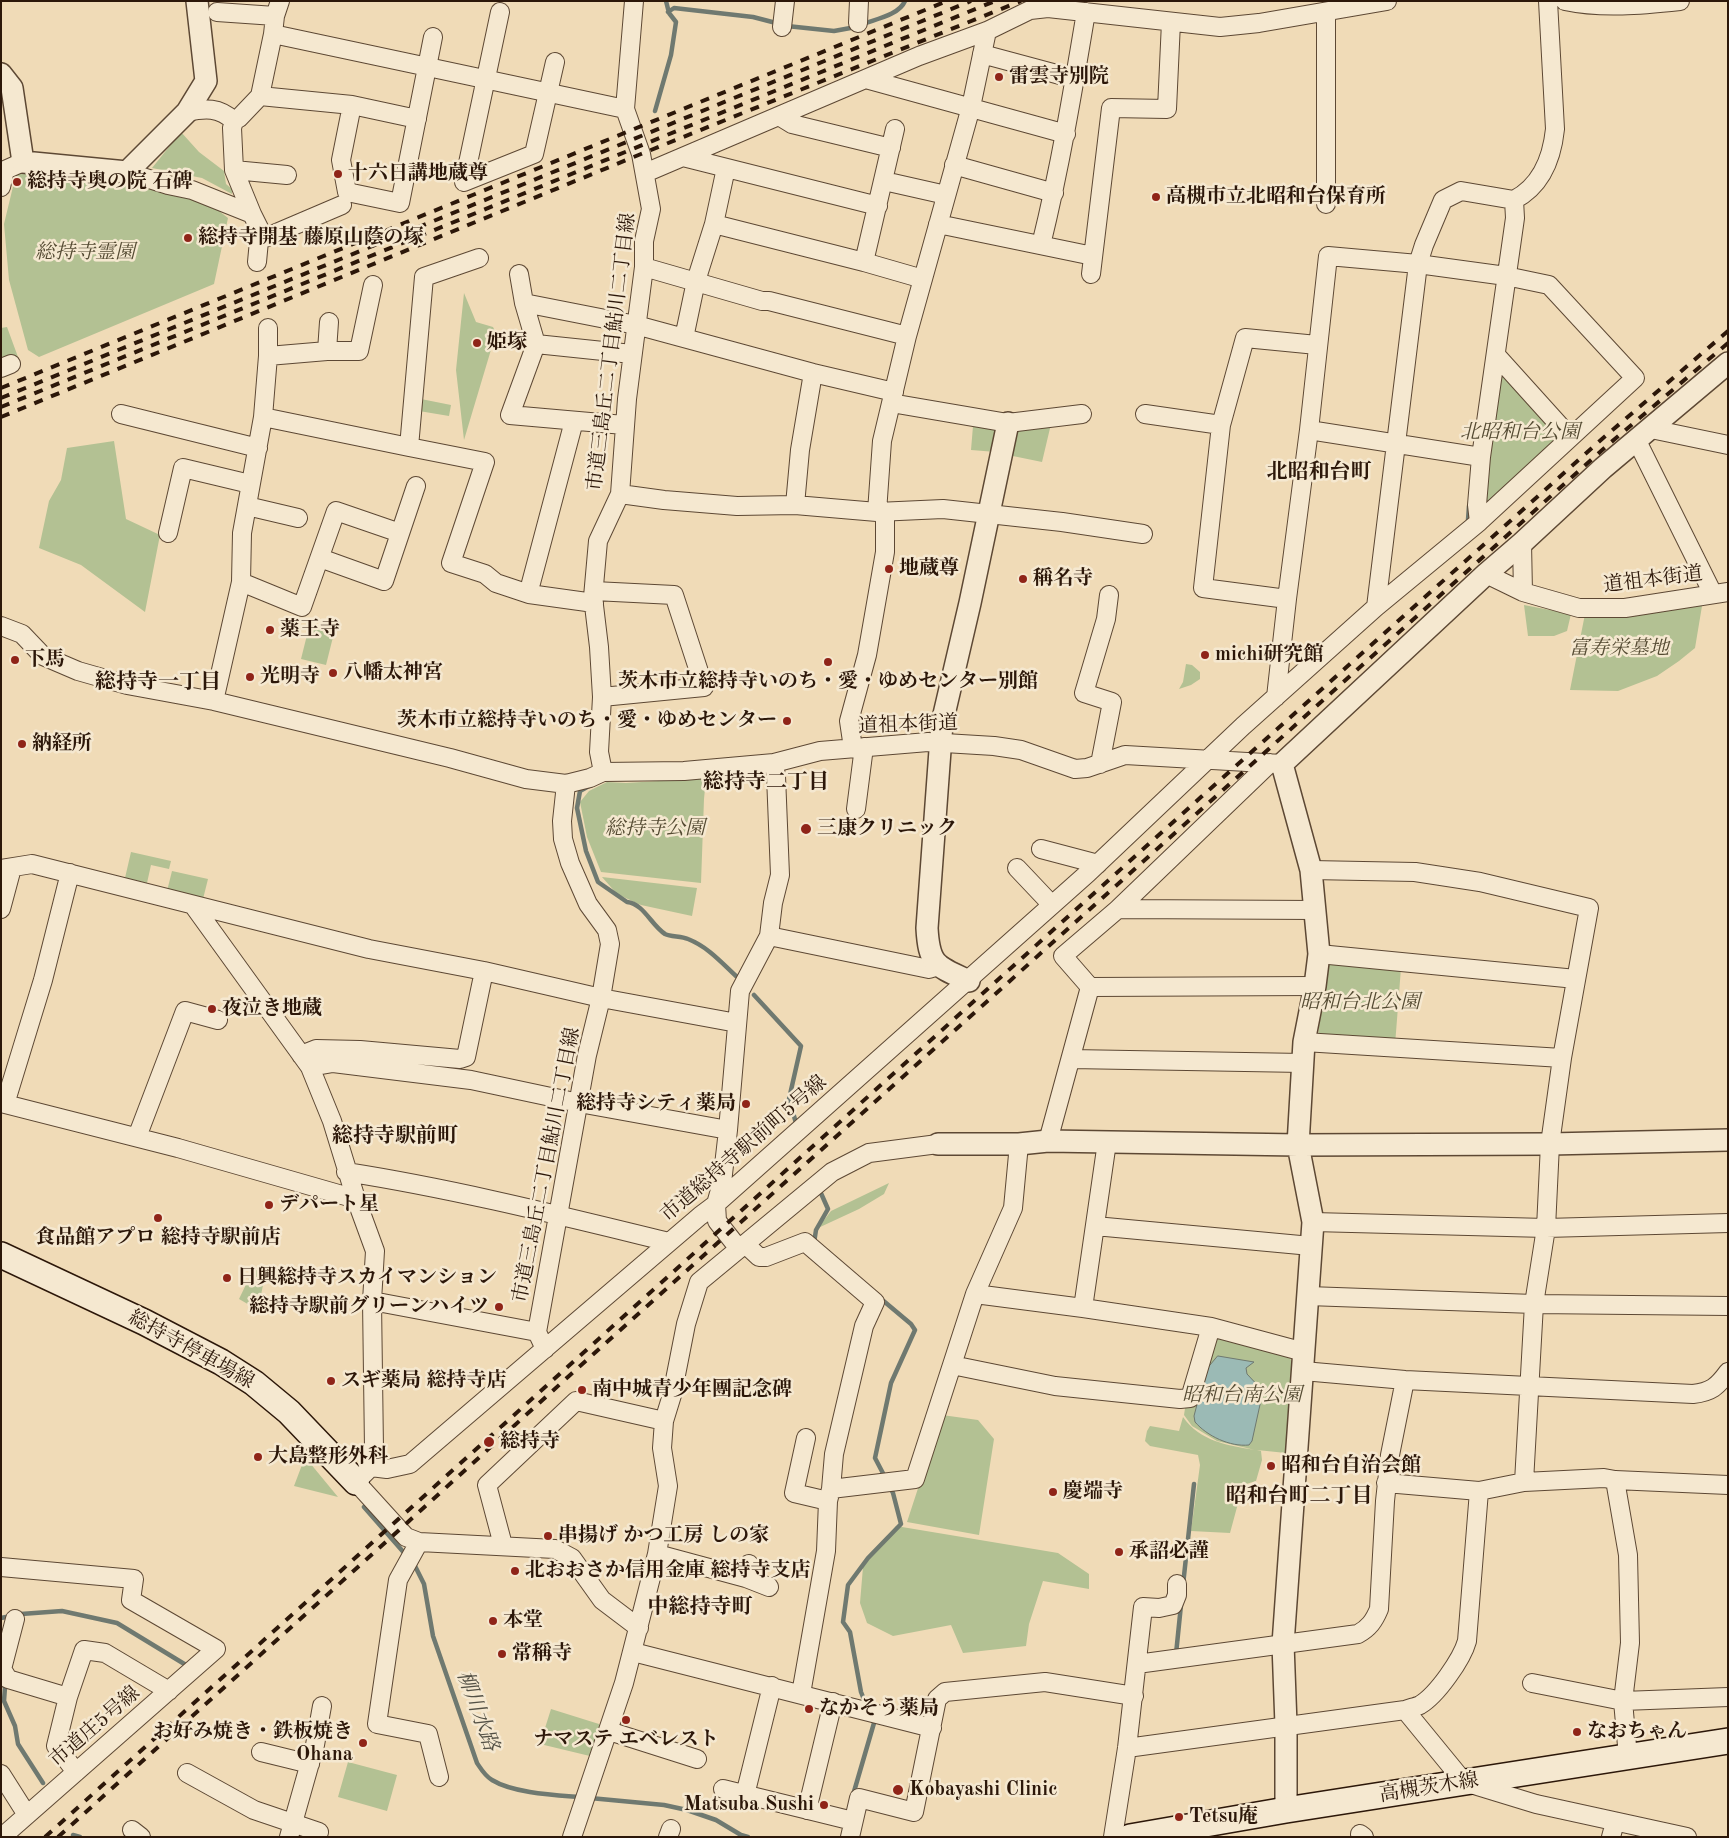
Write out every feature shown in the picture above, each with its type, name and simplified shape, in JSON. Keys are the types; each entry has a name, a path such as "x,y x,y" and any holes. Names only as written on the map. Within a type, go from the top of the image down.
{"main road":[{"name":"総持寺停車場線","path":"1,1255 144,1322 221,1362 254,1383 289,1412 366,1483"},
{"name":"高槻茨木線","path":"1130,1837 1286,1810 1728,1741"}],"street":[{"path":"197,1 206,81 212,94 215,109"},
{"path":"273,34 625,109 634,1"},
{"path":"782,27 785,1"},
{"path":"858,23 859,1"},
{"path":"645,173 919,56 987,31 1030,10 1048,8 1220,27 1290,10 1326,13 1387,1"},
{"path":"1376,607 1418,264 1443,200 1461,191 1514,200 1527,194 1548,164 1553,147 1555,129 1548,1"},
{"path":"1565,1 1585,5 1644,5 1680,1"},
{"path":"217,12 277,8 260,96 234,121 232,128 234,170 260,230 257,262"},
{"path":"500,12 464,182 534,154 555,62"},
{"path":"1041,245 1066,134 1086,12"},
{"path":"1326,13 1326,204"},
{"path":"1090,274 1112,108 1167,109 1172,22"},
{"path":"856,809 859,748 850,721 867,655 885,552 881,512 882,441 907,336 970,107 987,31"},
{"path":"352,104 340,160 347,192 400,203 433,37"},
{"path":"982,54 1075,80"},
{"path":"1,74 12,88 23,162"},
{"path":"866,79 1066,134"},
{"path":"127,172 187,112 206,81"},
{"path":"260,96 352,104 417,119"},
{"path":"187,112 215,109 226,114 234,121"},
{"name":"市道三島丘二丁目鮎川二丁目線","path":"603,772 599,752 602,697 594,597 598,541 620,494 624,425 644,267 644,241 651,209 641,154 625,109"},
{"path":"779,116 792,124 891,148"},
{"path":"864,262 895,129"},
{"path":"683,156 878,206"},
{"path":"1,159 127,172 168,185 192,190 252,214"},
{"path":"1,188 5,170 23,162"},
{"path":"954,165 1054,193"},
{"path":"684,338 696,281 714,224 726,168"},
{"path":"234,170 287,175"},
{"path":"884,181 946,195"},
{"path":"1479,522 1477,506 1481,457 1514,218 1514,200"},
{"path":"260,240 342,205"},
{"path":"714,224 923,279"},
{"path":"938,224 1093,256"},
{"path":"1276,697 1286,599 1309,430 1328,256 1418,264 1506,276"},
{"path":"409,447 424,278 479,258"},
{"path":"644,267 762,301 769,301 907,336"},
{"path":"519,274 524,303 536,344 510,415 624,425"},
{"name":"市道総持寺駅前町5号線","path":"545,1348 716,1204 969,981 1098,864 1276,697 1376,607 1479,522 1635,378 1549,285 1506,276"},
{"path":"268,356 328,351 359,351 373,285"},
{"path":"524,303 636,325 813,372 892,397 1008,423 1082,414"},
{"path":"328,322 328,351"},
{"path":"214,701 241,582 242,533 264,417 268,328"},
{"path":"1286,599 1203,588 1221,425 1244,338 1317,345"},
{"path":"536,344 632,354"},
{"path":"1496,355 1570,437"},
{"path":"1315,986 1090,987 1063,956 1118,909 1603,468 1728,363"},
{"path":"796,505 800,450 813,372"},
{"path":"121,414 258,448"},
{"path":"1144,414 1221,425"},
{"path":"264,417 485,462 451,563 485,574 496,583 529,594 594,597 674,595 704,687 602,697"},
{"path":"531,583 574,421"},
{"path":"969,981 939,966 932,960 928,949 927,928 940,743 944,715 1008,423"},
{"path":"1309,430 1481,457"},
{"path":"1644,435 1728,445"},
{"path":"1644,435 1720,593"},
{"path":"168,533 184,468 250,484"},
{"path":"317,554 384,580 416,486"},
{"path":"620,494 737,506 796,505 881,512 943,509 1062,522 1143,534"},
{"path":"246,506 298,518"},
{"path":"241,582 302,607 317,554 336,511 400,533"},
{"path":"1522,543 1524,592"},
{"name":"道祖本街道","path":"1486,574 1524,592 1584,608 1625,608 1720,593"},
{"path":"1100,764 1112,702 1084,693 1106,619 1109,595"},
{"path":"1,626 22,634 43,656 78,671 127,685 214,701 450,758 526,779 566,784"},
{"name":"道祖本街道","path":"566,784 590,778 603,772 684,771 774,764 820,751 928,742 994,746 1021,750 1075,770 1087,768 1125,755 1276,764"},
{"path":"774,764 780,875 773,903 769,936 740,991 728,1130 722,1183 716,1204 717,1221 742,1247 759,1257 766,1257 805,1242 875,1302 864,1326 834,1454 829,1495 826,1551 800,1694"},
{"path":"1276,764 1311,870 1319,954 1304,1042 1298,1146 1313,1222 1283,1644 1286,1726 1286,1810"},
{"name":"市道三島丘二丁目鮎川二丁目線","path":"545,1348 537,1332 587,1055 601,998 610,944 607,930 588,904 570,863 563,839 562,821 566,784"},
{"path":"1041,849 1098,864"},
{"path":"1,909 6,869 32,864 369,949 484,971 601,998 737,1023"},
{"path":"1017,868 1052,905"},
{"path":"1311,870 1415,872 1480,882 1589,908 1562,1058 1550,1144 1546,1228 1534,1304 1524,1482"},
{"path":"70,873 43,980 3,1103 137,1138 356,1200"},
{"path":"193,905 306,1061 332,1121 346,1172 376,1251 372,1301 374,1448 366,1483 406,1536 419,1542 556,1548 572,1558 602,1600 639,1628"},
{"path":"1118,909 1316,910"},
{"path":"769,936 929,969 939,966"},
{"path":"1319,954 1576,979"},
{"path":"306,1061 316,1049 360,1050 460,1059 466,1057 484,971"},
{"path":"1048,1141 1090,987"},
{"path":"137,1138 185,1011 218,1020"},
{"path":"1304,1042 1562,1058"},
{"path":"1071,1059 1303,1063"},
{"path":"306,1061 471,1080 579,1103 728,1130"},
{"path":"572,1837 609,1731 633,1652 657,1554 668,1486 662,1448 664,1421 672,1395 686,1324 699,1282 832,1172 869,1153 938,1144 1019,1144 1048,1141 1298,1146 1550,1144 1728,1140"},
{"path":"1083,1308 1107,1142"},
{"path":"806,1438 794,1493 829,1495 915,1479 975,1294 1014,1208 1019,1144"},
{"path":"346,1172 558,1215 669,1242"},
{"path":"1313,1222 1546,1228 1728,1223"},
{"path":"1095,1226 1311,1246"},
{"path":"975,1294 1211,1327 1303,1361 1406,1380 1694,1394 1707,1393 1728,1372"},
{"path":"1308,1296 1534,1304 1728,1306"},
{"path":"372,1301 537,1332"},
{"path":"952,1364 1055,1386 1180,1399 1190,1398 1211,1327"},
{"path":"366,1483 387,1469 410,1464 545,1348"},
{"path":"1137,1664 1358,1634 1367,1629 1374,1621 1379,1609 1386,1482 1406,1380"},
{"path":"503,1545 487,1484 576,1401 664,1421"},
{"path":"1386,1482 1479,1492 1524,1482 1604,1478 1728,1485"},
{"path":"1615,1480 1628,1555 1630,1643 1623,1701 1628,1757"},
{"path":"1127,1748 1405,1710 1421,1704 1432,1695 1464,1654 1467,1641 1479,1492"},
{"path":"419,1542 398,1580 378,1724 428,1734 439,1778"},
{"path":"657,1554 748,1571 769,1587"},
{"name":"市道庄5号線","path":"1,1567 134,1579 131,1600 216,1648 2,1837"},
{"path":"1113,1837 1134,1696 1142,1607 1159,1608 1172,1605 1177,1596 1177,1584"},
{"path":"15,1619 2,1669 8,1679 68,1697"},
{"path":"76,1772 56,1746 68,1697 84,1650 105,1653 169,1691"},
{"path":"633,1652 932,1728"},
{"path":"723,1789 807,1810 852,1829 859,1798 914,1812 937,1699 945,1692 1045,1682 1134,1696"},
{"path":"1532,1683 1623,1701 1728,1697"},
{"path":"745,1795 772,1686"},
{"path":"807,1810 833,1702"},
{"path":"292,1830 315,1745 322,1706"},
{"path":"1405,1710 1464,1782 1613,1829 1687,1837"},
{"path":"609,1731 697,1759"},
{"path":"261,1752 310,1764"},
{"path":"187,1773 207,1775 254,1810 292,1830 319,1832"},
{"path":"1,1774 27,1815"}],"green space":[{"path":"181,132 199,152 224,171 226,184 232,189 232,194 202,178 152,168"},
{"name":"総持寺霊園","path":"17,170 110,178 209,203 228,218 214,284 39,357 28,350 9,280 4,224"},
{"path":"464,293 476,322 493,327 496,333 464,440 456,370"},
{"path":"7,327 18,357 1,362 1,328"},
{"name":"北昭和台公園","path":"1503,374 1558,432 1557,440 1489,502 1481,500 1498,377"},
{"path":"421,399 451,405 449,416 419,411"},
{"path":"1051,424 1042,462 1008,455 1013,430"},
{"path":"973,426 998,428 996,452 971,450"},
{"path":"114,441 126,519 160,535 145,612 81,565 39,548 49,501 61,480 67,448"},
{"name":"富寿栄墓地","path":"1703,600 1695,648 1657,676 1618,691 1570,690 1585,614"},
{"path":"1524,605 1571,614 1567,631 1554,636 1528,636"},
{"path":"310,623 335,629 326,665 301,659"},
{"path":"1186,664 1192,665 1200,672 1200,679 1191,685 1179,689 1183,682"},
{"name":"総持寺公園","path":"706,778 701,883 601,872 587,837 580,802 589,791 607,782 626,783"},
{"path":"131,852 171,861 169,869 151,865 147,883 125,878"},
{"path":"172,871 208,879 203,899 167,891"},
{"path":"602,877 697,888 692,916 641,905 617,894"},
{"name":"昭和台北公園","path":"1330,960 1401,968 1395,1045 1318,1036 1326,965"},
{"path":"889,1183 884,1194 859,1209 818,1228 831,1211"},
{"path":"253,1270 266,1270 258,1310 239,1299"},
{"name":"昭和台南公園","path":"1216,1332 1288,1352 1292,1363 1286,1453 1257,1450 1261,1451 1262,1460 1256,1481 1243,1485 1230,1533 1191,1531 1200,1465 1198,1455 1150,1446 1145,1441 1150,1426 1179,1431 1183,1417 1190,1425 1198,1432 1206,1437 1225,1444 1255,1450 1217,1441 1192,1426 1184,1415 1186,1402"},
{"path":"942,1415 978,1420 994,1439 979,1535 907,1522"},
{"path":"305,1457 338,1497 294,1486"},
{"path":"896,1526 1058,1553 1089,1574 1089,1589 1043,1581 1029,1624 1026,1646 963,1653 951,1625 893,1636 867,1623 860,1603 863,1567"},
{"path":"551,1709 599,1724 601,1735 594,1757 540,1744"},
{"path":"348,1762 397,1775 387,1811 338,1797"}],"water":[{"path":"1218,1356 1254,1362 1246,1368 1247,1374 1263,1391 1252,1441 1249,1445 1219,1440 1195,1422 1194,1416 1206,1370"}],"waterway":[{"path":"655,111 671,55 676,22 669,13 666,1"},
{"path":"863,24 893,13 905,1"},
{"path":"668,12 674,8 753,17 780,24"},
{"path":"787,26 834,31 856,27"},
{"path":"1468,520 1469,506"},
{"path":"589,786 580,791 577,808 586,851 598,882 627,902 638,907 665,934 685,938 702,946 736,976"},
{"path":"754,995 801,1046 789,1099 796,1123"},
{"path":"814,1243 816,1230 828,1209 820,1191"},
{"path":"880,1298 911,1324 915,1330 891,1383 875,1458 886,1479"},
{"path":"1183,1585 1194,1484"},
{"path":"867,1707 861,1692 850,1632 843,1622 848,1585 868,1558 901,1524 893,1493 889,1486"},
{"name":"柳川水路","path":"364,1507 406,1555"},
{"name":"柳川水路","path":"414,1564 424,1584 433,1636 477,1763 492,1780 511,1788 534,1793 579,1797"},
{"path":"1176,1654 1181,1605"},
{"path":"1,1618 21,1614 62,1611 117,1623 186,1665"},
{"path":"2,1684 5,1687 4,1701 15,1726 18,1744 43,1783"},
{"path":"853,1795 874,1723 872,1718"},
{"name":"柳川水路","path":"590,1798 664,1805 687,1810 716,1820 741,1835 748,1837"},
{"path":"73,1835 80,1837"}],"railway":[{"path":"1,388 947,1"},
{"path":"1,398 971,1"},
{"path":"1,407 995,1"},
{"path":"1,417 641,154 1021,1"},
{"path":"45,1837 1201,797 1602,439 1728,331"},
{"path":"58,1837 569,1376 1609,444 1728,343"}],"place":[{"name":"雷雲寺別院","path":"999,77"},
{"name":"十六日講地蔵尊","path":"338,174"},
{"name":"総持寺奥の院 石碑","path":"17,182"},
{"name":"高槻市立北昭和台保育所","path":"1156,197"},
{"name":"総持寺開基 藤原山蔭の塚","path":"188,238"},
{"name":"姫塚","path":"477,343"},
{"name":"地蔵尊","path":"889,569"},
{"name":"稱名寺","path":"1023,579"},
{"name":"薬王寺","path":"270,630"},
{"name":"michi研究館","path":"1205,655"},
{"name":"下馬","path":"15,660"},
{"name":"茨木市立総持寺いのち・愛・ゆめセンター別館","path":"828,662"},
{"name":"八幡太神宮","path":"333,673"},
{"name":"光明寺","path":"250,677"},
{"name":"茨木市立総持寺いのち・愛・ゆめセンター","path":"787,721"},
{"name":"納経所","path":"22,744"},
{"name":"三康クリニック","path":"806,829"},
{"name":"夜泣き地蔵","path":"212,1009"},
{"name":"総持寺シティ薬局","path":"746,1104"},
{"name":"デパート星","path":"269,1205"},
{"name":"食品館アプロ 総持寺駅前店","path":"158,1218"},
{"name":"日興総持寺スカイマンション","path":"227,1278"},
{"name":"総持寺駅前グリーンハイツ","path":"499,1307"},
{"name":"スギ薬局 総持寺店","path":"331,1381"},
{"name":"南中城青少年團記念碑","path":"582,1390"},
{"name":"総持寺","path":"489,1442"},
{"name":"大島整形外科","path":"258,1457"},
{"name":"昭和台自治会館","path":"1271,1466"},
{"name":"慶端寺","path":"1053,1492"},
{"name":"串揚げ かつ工房 しの家","path":"548,1536"},
{"name":"承詔必謹","path":"1119,1552"},
{"name":"北おおさか信用金庫 総持寺支店","path":"515,1571"},
{"name":"本堂","path":"493,1621"},
{"name":"常稱寺","path":"502,1654"},
{"name":"なかそう薬局","path":"809,1709"},
{"name":"ナマステ エベレスト","path":"626,1720"},
{"name":"なおちゃん","path":"1577,1732"},
{"name":"お好み焼き・鉄板焼き Ohana","path":"363,1743"},
{"name":"Kobayashi Clinic","path":"898,1790"},
{"name":"Matsuba Sushi","path":"824,1805"},
{"name":"Tetsu庵","path":"1179,1817"}],"district":[{"name":"北昭和台町","path":"1319,472"},
{"name":"総持寺一丁目","path":"158,682"},
{"name":"総持寺二丁目","path":"766,782"},
{"name":"総持寺駅前町","path":"395,1136"},
{"name":"昭和台町二丁目","path":"1299,1496"},
{"name":"中総持寺町","path":"700,1607"}]}
